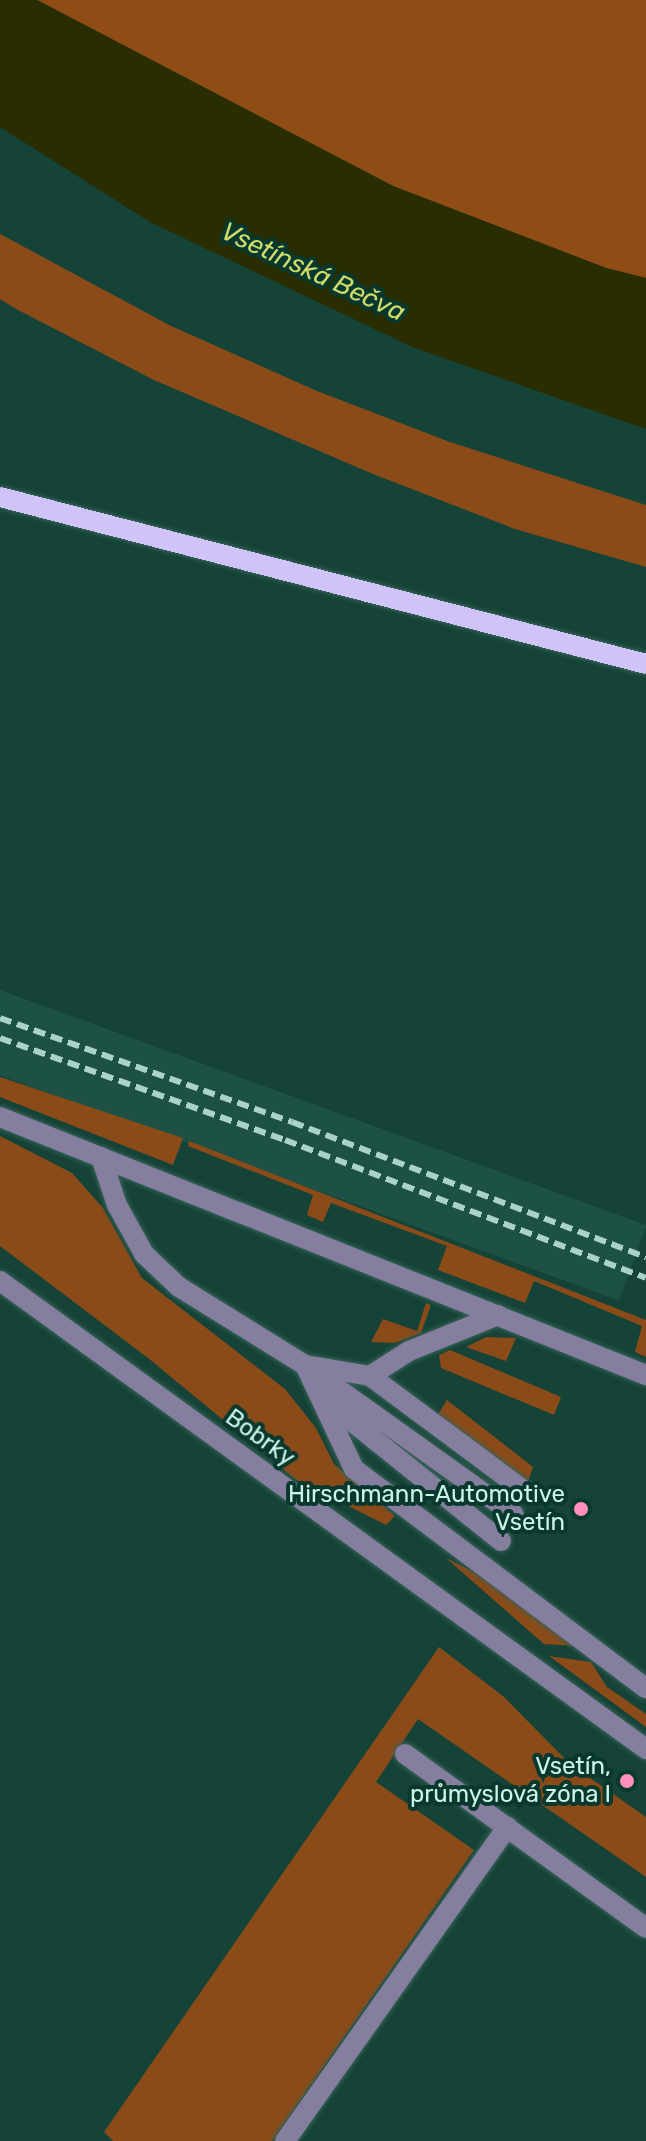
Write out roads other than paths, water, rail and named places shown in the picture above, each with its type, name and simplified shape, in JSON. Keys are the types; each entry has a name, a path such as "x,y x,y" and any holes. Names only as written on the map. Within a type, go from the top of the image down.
{"main road":[{"path":"0,497 646,664"}],"street":[{"path":"0,1117 646,1375"},
{"path":"101,1157 117,1205 144,1254 179,1287 305,1365 513,1514"},
{"name":"Bobrky","path":"0,1281 646,1749"},
{"path":"370,1376 409,1351 498,1315"},
{"path":"305,1365 370,1376 522,1489"},
{"path":"305,1365 355,1424 501,1541"},
{"path":"305,1365 354,1469 646,1688"},
{"path":"405,1754 646,1928"},
{"path":"285,2141 507,1827"}],"water":[{"name":"Vsetínská Bečva","path":"0,0 37,0 393,186 606,268 646,278 646,429 412,347 150,222 0,127"}],"railway":[{"path":"0,1018 292,1122 646,1257"},
{"path":"0,1038 285,1140 646,1278"}],"place":[{"name":"Hirschmann-Automotive Vsetín","path":"581,1509"},
{"name":"Vsetín, průmyslová zóna I","path":"627,1781"}]}
